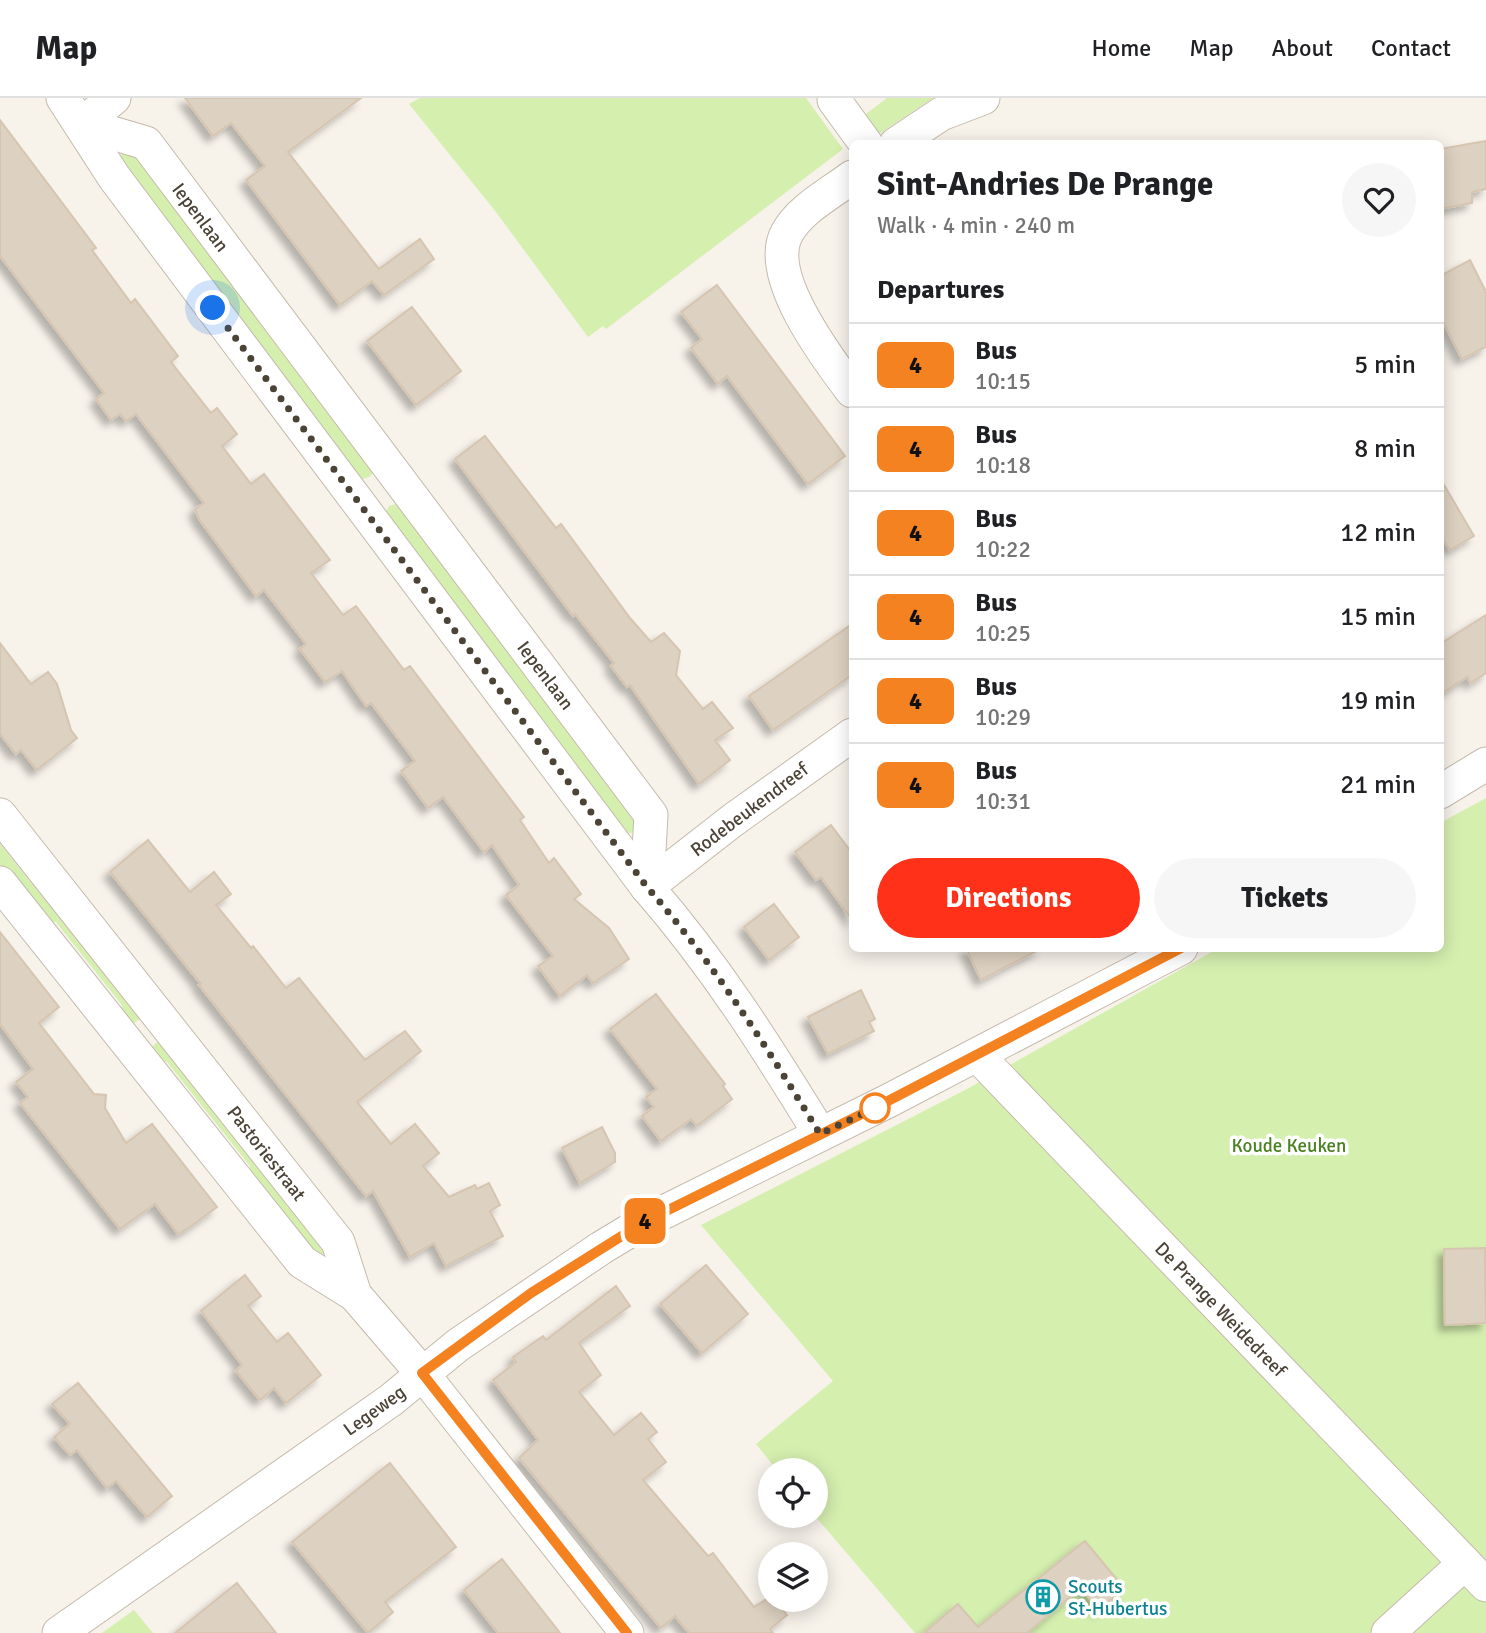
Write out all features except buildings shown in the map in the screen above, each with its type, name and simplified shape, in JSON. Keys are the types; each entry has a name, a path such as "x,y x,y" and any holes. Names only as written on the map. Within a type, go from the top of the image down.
{"street":[{"path":"114,98 73,111 114,177 647,887 725,982 755,1026 820,1134"},
{"path":"837,98 834,100 863,140"},
{"path":"901,140 941,114 978,99"},
{"name":"Iepenlaan","path":"73,111 146,143 651,815 647,887"},
{"path":"849,179 793,224 786,234 781,257 784,273 807,323 849,386"},
{"path":"361,505 397,478"},
{"name":"Rodebeukendreef","path":"647,887 743,812 849,737"},
{"path":"1444,790 1486,764"},
{"name":"Pastoriestraat","path":"0,815 338,1242 355,1295"},
{"name":"Pastoriestraat","path":"0,883 302,1262 355,1295 422,1373 627,1633"},
{"name":"Legeweg","path":"59,1633 391,1400 422,1373 531,1293 644,1222 977,1055 1173,952"},
{"path":"131,1046 162,1020"},
{"name":"De Prange Weidedreef","path":"977,1055 1475,1574 1388,1633"}],"green space":[{"path":"420,98 806,98 843,149 606,329 603,326 588,337 496,212 409,104"},
{"path":"887,98 933,98 876,136 862,117"},
{"path":"131,148 374,472 369,477 360,480 119,157"},
{"path":"399,503 635,814 634,832 626,834 386,512 389,506"},
{"name":"Koude Keuken","path":"1486,798 1486,1633 915,1633 825,1528 828,1528 828,1458 767,1458 756,1444 833,1381 701,1225 967,1089 1212,952 1444,952 1444,821"},
{"path":"0,844 44,899 56,901 141,1018 133,1024 121,1018 122,1005 56,922 43,920 0,866"},
{"path":"158,1041 275,1176 274,1188 312,1236 324,1238 327,1252 317,1258 249,1179 250,1166 167,1062 155,1061 151,1048"},
{"path":"134,1610 153,1633 102,1633"}],"bus line":[{"name":"4","path":"627,1633 422,1373 531,1293 644,1222 888,1101 1173,952"}],"place":[{"name":"Scouts St-Hubertus","path":"1043,1597"}],"route":[{"path":"213,308 647,887 725,982 755,1026 820,1134 875,1108"}]}
